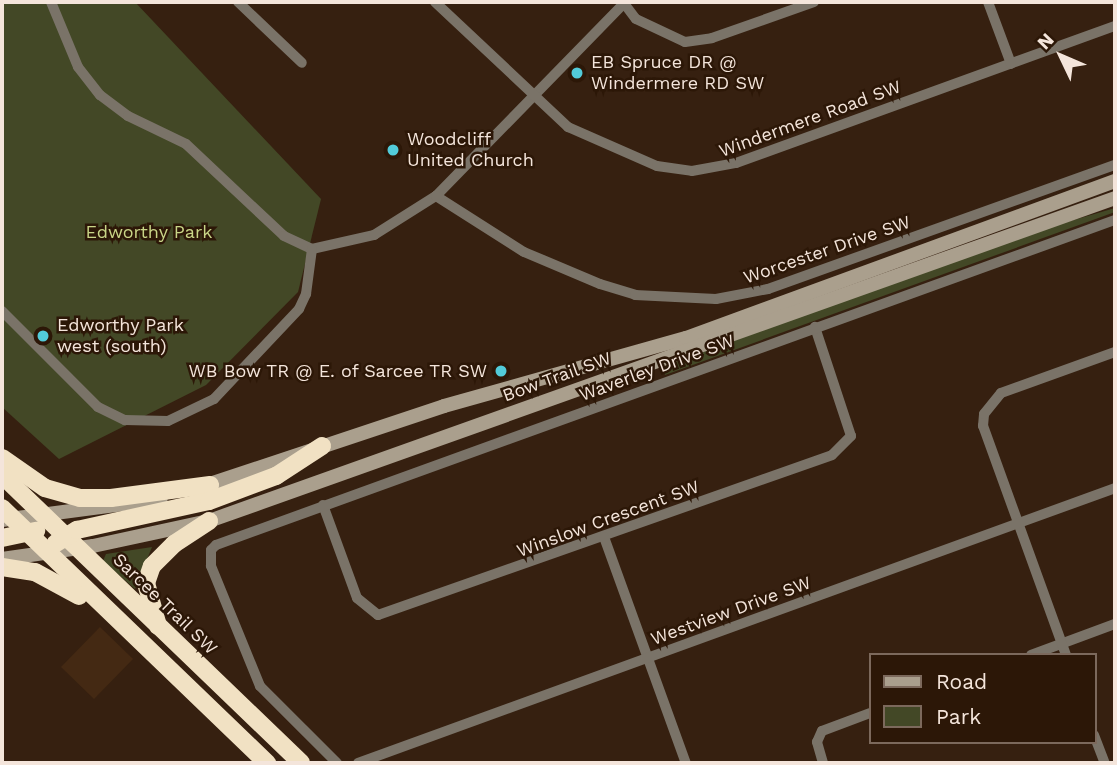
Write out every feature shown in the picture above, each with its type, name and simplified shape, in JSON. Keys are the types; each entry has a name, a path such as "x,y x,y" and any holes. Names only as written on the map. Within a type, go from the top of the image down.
{"highway":[{"path":"47,553 71,542 209,501 276,476 322,446"},
{"path":"2,458 45,488 80,498 111,498 210,485"},
{"name":"Sarcee Trail SW","path":"2,475 301,763"},
{"path":"5,515 267,763"},
{"path":"2,538 28,534 43,524 44,516"},
{"path":"158,626 146,583 152,566 209,521"},
{"path":"2,567 50,578 118,621"}],"main road":[{"name":"Bow Trail SW","path":"5,515 44,516 153,501 210,485 322,446 706,330 1115,181"},
{"name":"Bow Trail SW","path":"71,542 209,521 1115,198"},
{"path":"543,380 551,389 545,401"},
{"path":"2,559 47,553"}],"street":[{"path":"51,2 78,67 100,94 128,116 187,144 284,236 312,249 374,235 436,196 624,2 636,19 685,42 712,38 814,2"},
{"path":"238,2 302,63"},
{"name":"Windermere Road SW","path":"435,2 554,118 584,137 657,166 704,171 736,163 1115,26"},
{"path":"988,2 1011,64"},
{"name":"Worcester Drive SW","path":"436,196 524,251 600,284 635,295 716,299 768,289 1115,164"},
{"name":"Waverley Drive SW","path":"337,763 260,686 211,566 211,550 224,541 1115,220"},
{"path":"2,311 98,407 125,420 168,421 214,398 299,309 306,294 312,249"},
{"name":"Winslow Crescent SW","path":"323,505 357,598 378,615 604,537 844,448 851,436 850,427 815,327"},
{"path":"1065,653 983,426 987,408 1001,393 1115,352"},
{"name":"Westview Drive SW","path":"358,763 1115,488"},
{"path":"604,537 686,763"},
{"path":"1037,653 1115,624"},
{"path":"823,763 817,742 822,731 869,713"},
{"path":"1096,741 1104,763 1115,758"}],"shaded area":[{"path":"100,627 133,659 94,699 61,667"}],"green space":[{"name":"Edworthy Park","path":"2,2 135,2 321,199 298,292 206,385 59,459 2,407"},
{"path":"1115,208 1115,212 665,375 664,371 678,361 1036,231"},
{"path":"152,547 135,589 103,561 106,554"}],"place":[{"name":"EB Spruce DR @ Windermere RD SW","path":"577,73"},
{"name":"Woodcliff United Church","path":"393,150"},
{"name":"Edworthy Park west (south)","path":"43,336"},
{"name":"WB Bow TR @ E. of Sarcee TR SW","path":"501,371"}]}
